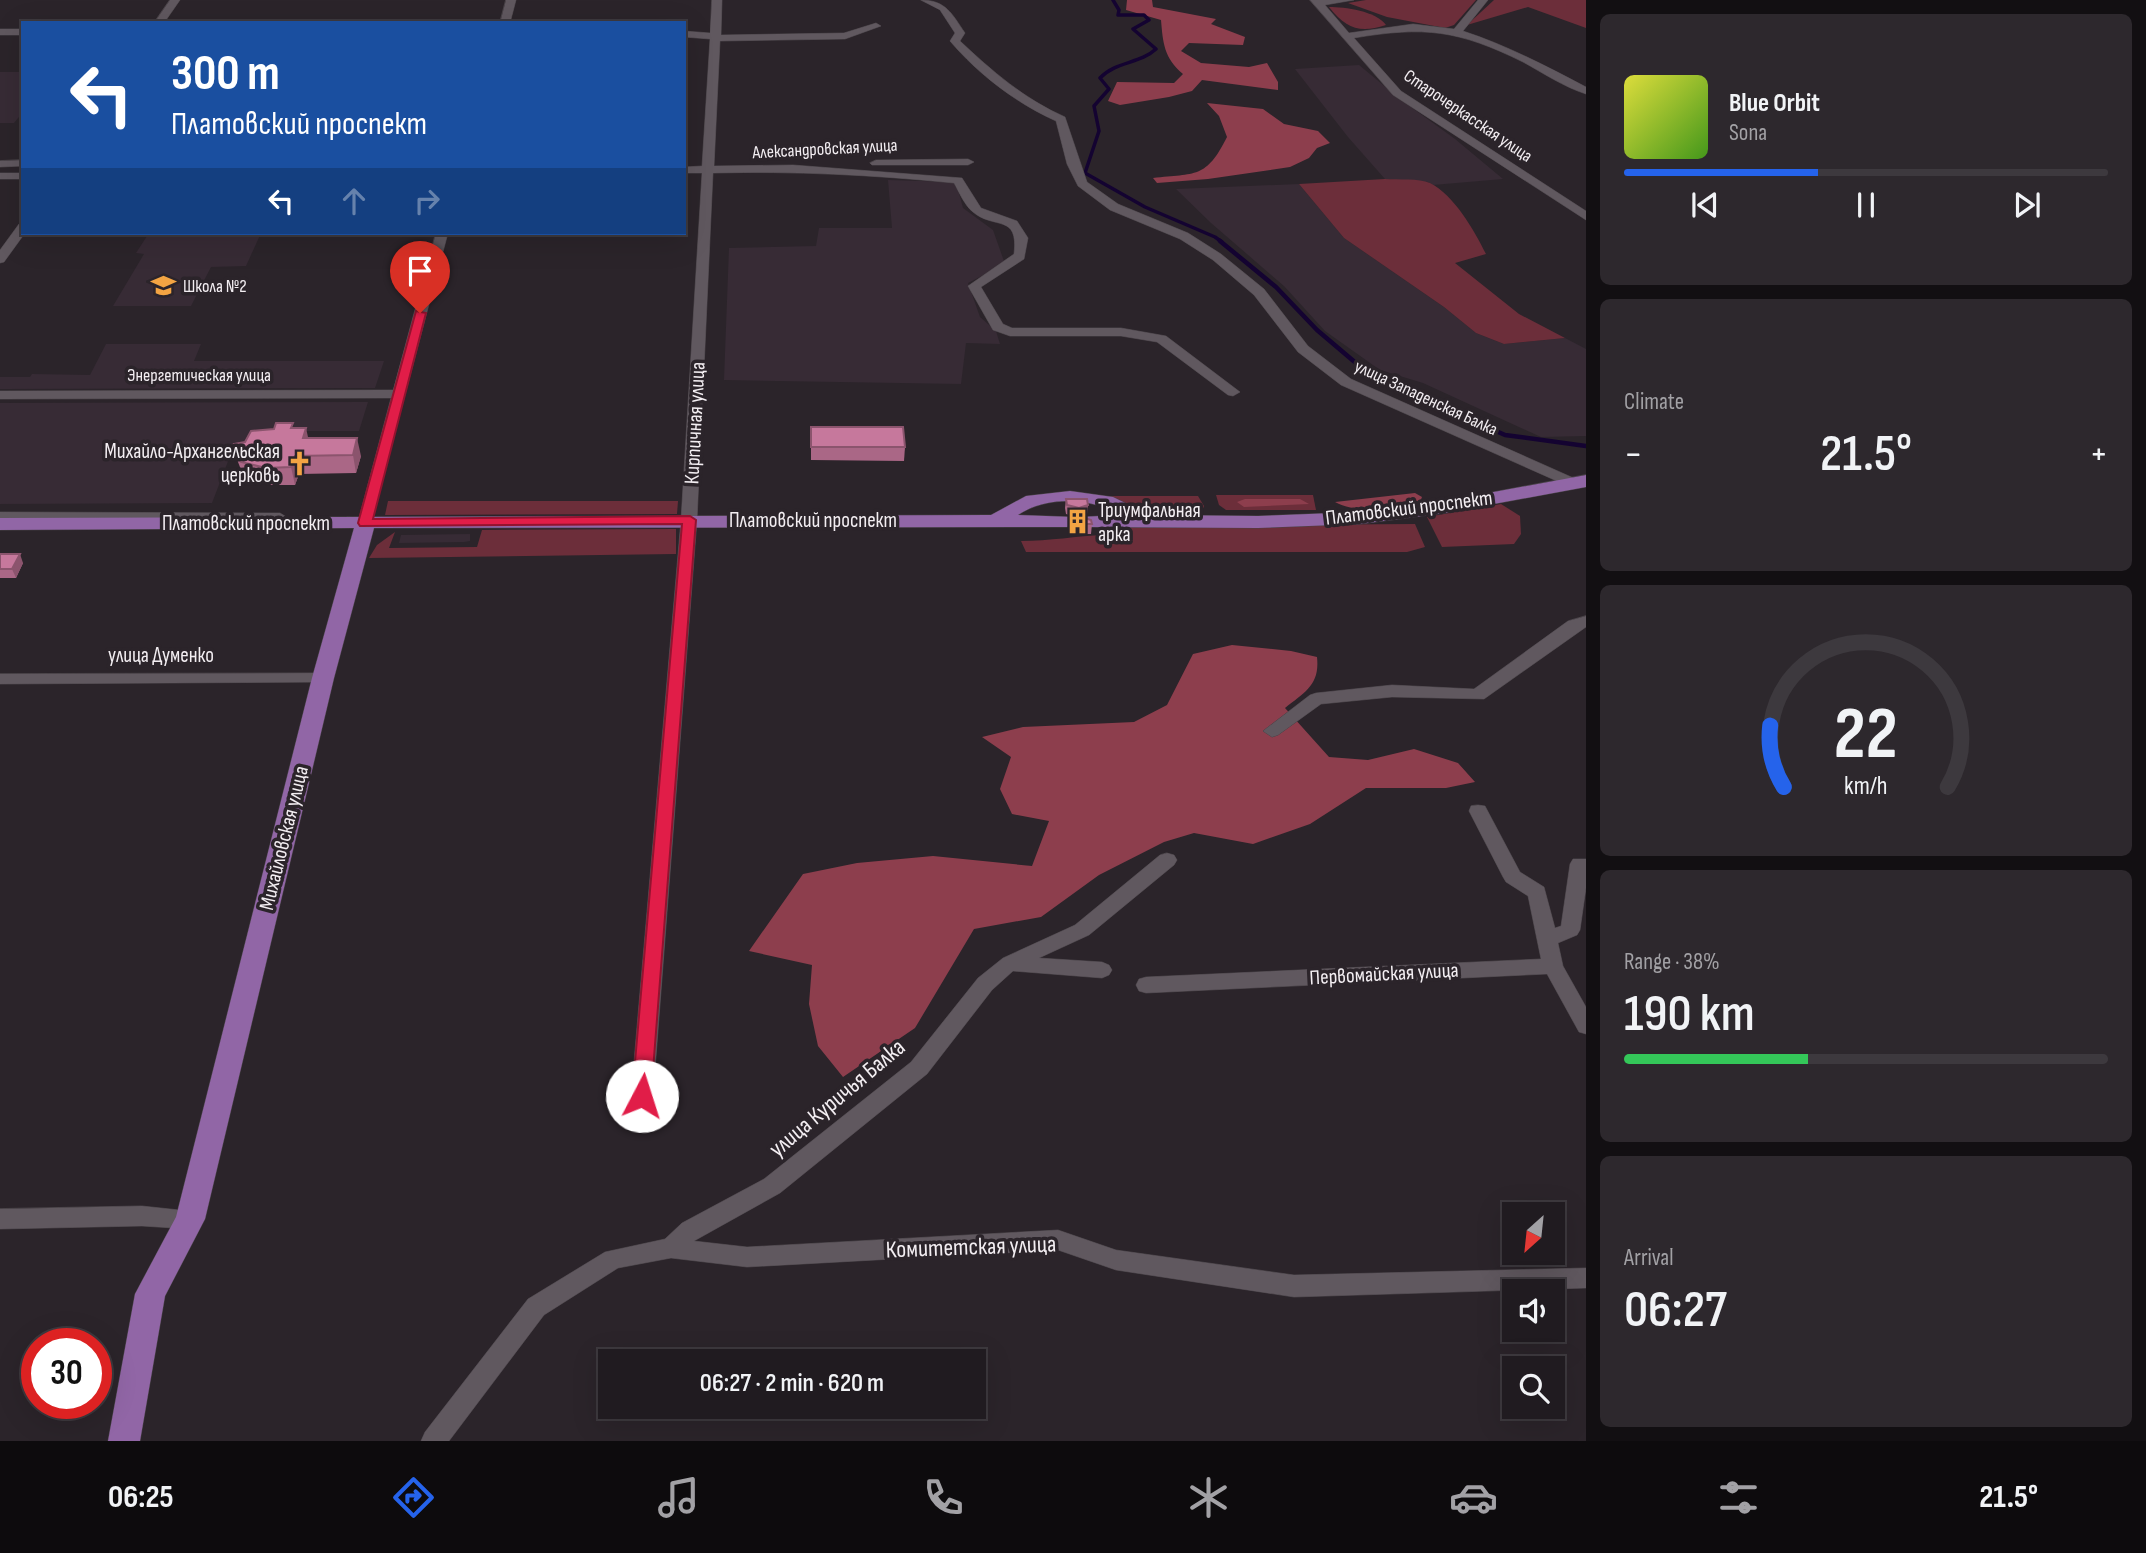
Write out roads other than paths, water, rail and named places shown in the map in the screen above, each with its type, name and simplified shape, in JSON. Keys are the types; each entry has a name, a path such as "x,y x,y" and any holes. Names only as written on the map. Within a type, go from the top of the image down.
{"main road":[{"name":"Платовский проспект","path":"1088,521 1360,518 1422,510 1580,482"},
{"name":"Платовский проспект","path":"996,521 1024,502 1060,497 1096,498 1147,521"},
{"name":"Платовский проспект","path":"0,524 1067,521"},
{"name":"Михайловская улица","path":"124,1441 150,1294 190,1219 323,678 365,523"}],"street":[{"path":"160,21 175,0"},
{"path":"506,21 511,0"},
{"name":"Кирпичная улица","path":"642,1096 690,520 717,0"},
{"name":"улица Западенская Балка","path":"926,0 943,8 960,33 955,41 960,46 1037,110 1061,119 1073,164 1082,184 1114,207 1184,236 1217,257 1259,292 1303,349 1346,382 1580,482"},
{"path":"1317,1 1349,0"},
{"path":"1456,33 1483,0"},
{"name":"Старочеркасская улица","path":"1317,1 1397,93 1586,216"},
{"path":"686,34 717,37 845,36 876,26"},
{"path":"1348,36 1408,27 1456,33 1500,47 1586,92"},
{"path":"0,32 21,32"},
{"name":"Александровская улица","path":"686,170 782,170 876,163 968,162"},
{"path":"0,163 21,163"},
{"path":"782,170 885,173 958,180 976,210 1013,224 1022,238 1020,256 974,286 998,327 1010,332 1121,332 1161,339 1233,393"},
{"path":"0,176 21,176"},
{"path":"0,259 21,230"},
{"name":"Михайловская улица","path":"365,523 441,235"},
{"name":"Энергетическая улица","path":"0,396 398,394"},
{"path":"0,517 247,517 365,523"},
{"path":"1272,731 1316,699 1392,691 1478,695 1574,625 1586,621"},
{"name":"улица Думенко","path":"0,678 323,678"},
{"path":"1478,811 1513,877 1536,892 1553,965 1586,1026"},
{"name":"улица Куричья Балка","path":"671,1248 690,1230 772,1186 919,1068 985,984 1010,964 1082,929 1167,860"},
{"path":"1548,939 1570,930 1580,864"},
{"path":"1010,964 1102,970"},
{"name":"Первомайская улица","path":"1146,985 1553,965"},
{"path":"0,1219 142,1216 190,1219"},
{"name":"Комитетская улица","path":"434,1441 536,1307 612,1259 671,1248 747,1257 1058,1240 1116,1260 1294,1286 1586,1278"}],"waterway":[{"path":"1113,0 1119,10 1118,15 1144,15 1149,20 1133,29 1156,49 1150,54 1113,68 1100,78 1109,89 1094,106 1099,131 1085,173 1145,207 1222,242"},
{"path":"1220,241 1276,287 1317,330 1370,375 1505,435 1586,446"}],"place":[{"name":"Школа №2","path":"163,286"},
{"name":"Михайло-Архангельская церковь","path":"300,463"},
{"name":"Триумфальная арка","path":"1078,522"}]}
